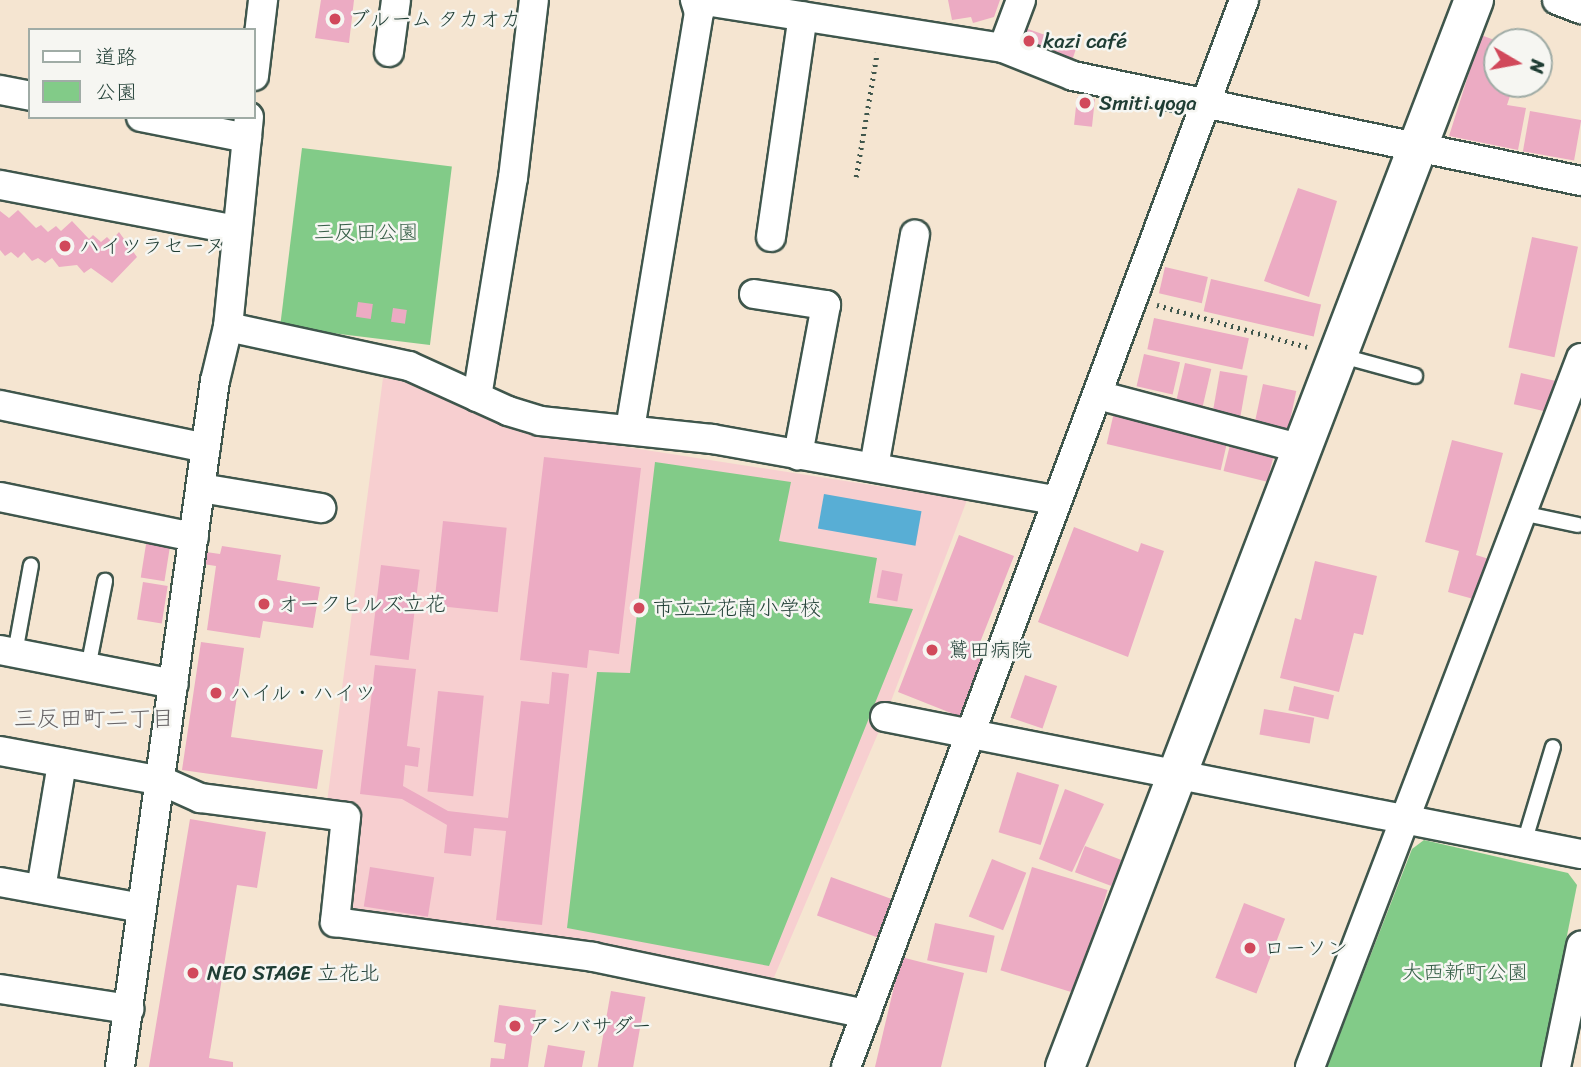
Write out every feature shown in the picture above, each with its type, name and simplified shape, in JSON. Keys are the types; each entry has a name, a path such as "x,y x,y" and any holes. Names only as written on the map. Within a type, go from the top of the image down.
{"street":[{"path":"256,59 263,0"},
{"path":"389,52 396,0"},
{"path":"477,397 513,178 534,0"},
{"path":"630,429 699,13 698,0 1003,48 1073,76 1581,181"},
{"path":"1003,48 1021,0"},
{"path":"846,1067 1244,0"},
{"path":"1065,1067 1474,0"},
{"path":"1557,0 1581,9"},
{"path":"771,237 803,16"},
{"path":"0,90 28,96"},
{"path":"120,1067 162,781 206,448 228,327 248,127 162,119"},
{"path":"0,184 236,230"},
{"path":"874,467 915,235"},
{"path":"754,295 826,305 798,455"},
{"path":"228,327 409,366 477,397 540,421 630,429 874,467 1056,500"},
{"path":"1310,1067 1581,358"},
{"path":"1098,395 1302,449"},
{"path":"0,405 206,448"},
{"path":"201,488 321,508"},
{"path":"0,497 194,537"},
{"path":"7,651 174,684"},
{"path":"886,717 1581,854"},
{"path":"0,751 162,781 200,798 345,817 335,922 593,957 866,1014"},
{"path":"41,889 62,763"},
{"path":"0,882 142,908"},
{"path":"1556,1067 1581,946"},
{"path":"0,989 129,1009"}],"lane":[{"path":"1338,355 1415,376"},
{"path":"1522,513 1578,525"},
{"path":"7,651 31,565"},
{"path":"88,668 105,581"},
{"path":"1524,843 1553,747"}],"path":[{"path":"856,177 881,28"},
{"path":"1133,298 1338,355"}],"shaded area":[{"name":"市立立花南小学校","path":"383,378 419,383 511,429 967,500 885,717 772,982 344,915 327,802"}],"green space":[{"name":"三反田公園","path":"302,148 452,166 430,345 280,327"},
{"path":"655,462 791,482 779,541 877,558 869,603 913,609 769,966 567,928 597,672 630,673"},
{"name":"大西新町公園","path":"1424,840 1568,873 1577,885 1541,1067 1327,1067 1412,849"}],"water":[{"path":"824,494 921,511 915,546 818,528"}],"building":[{"name":"ブルーム タカオカ","path":"321,0 354,0 349,43 315,38"},
{"path":"948,0 1000,0 994,17 973,23 971,17 952,20"},
{"path":"1025,28 1077,46 1071,63 1019,45"},
{"path":"1481,35 1483,98 1509,98 1507,105 1526,108 1518,150 1449,136"},
{"path":"1077,97 1095,99 1092,127 1074,125"},
{"path":"1530,111 1581,120 1574,160 1523,151"},
{"path":"1298,188 1337,201 1309,297 1264,281"},
{"name":"ハイツラセーヌ","path":"18,210 36,228 41,225 48,232 56,226 61,231 72,221 89,239 93,235 101,242 107,237 111,241 119,232 137,257 112,283 91,268 84,273 77,265 59,267 52,258 45,263 38,258 32,261 24,252 18,258 11,252 5,256 0,250 0,211 9,218"},
{"path":"1532,237 1578,247 1554,357 1509,348"},
{"path":"1165,267 1208,277 1202,303 1159,293"},
{"path":"1211,279 1321,304 1314,337 1204,311"},
{"path":"358,302 373,304 371,319 356,317"},
{"path":"393,308 407,310 405,324 391,322"},
{"path":"1154,318 1249,338 1242,369 1147,349"},
{"path":"1144,354 1180,362 1173,394 1137,386"},
{"path":"1185,363 1211,369 1202,411 1175,405"},
{"path":"1220,371 1248,376 1240,421 1212,416"},
{"path":"1521,373 1557,381 1550,413 1514,404"},
{"path":"1263,384 1296,391 1287,433 1254,426"},
{"path":"1115,408 1229,434 1221,470 1107,444"},
{"path":"1232,437 1276,448 1267,482 1224,471"},
{"path":"1452,440 1503,453 1476,555 1489,559 1477,600 1448,592 1459,551 1425,542"},
{"path":"544,457 641,468 619,654 589,650 587,668 520,660"},
{"path":"443,521 507,528 498,612 434,606"},
{"path":"1074,527 1138,552 1141,543 1164,551 1128,657 1038,622"},
{"path":"959,535 1014,556 979,645 987,649 961,717 898,692"},
{"path":"147,538 171,542 164,581 141,578"},
{"name":"オークヒルズ立花","path":"222,546 281,555 277,580 320,587 313,628 263,621 260,638 207,630 216,566 203,564 206,552 220,554"},
{"path":"1315,561 1377,576 1363,635 1354,633 1339,692 1280,678 1295,618 1301,620"},
{"path":"381,565 420,570 409,660 370,655"},
{"path":"882,570 903,574 897,601 877,597"},
{"path":"143,582 168,586 162,623 137,620"},
{"name":"ハイル・ハイツ","path":"201,642 244,648 231,737 323,750 317,789 182,770"},
{"path":"375,665 416,669 407,746 420,748 418,767 405,765 403,786 448,811 508,818 521,701 549,704 552,672 569,674 542,925 496,920 506,831 474,828 471,856 444,853 447,825 402,799 360,794"},
{"path":"1025,675 1057,686 1042,729 1010,718"},
{"path":"1294,686 1334,695 1328,720 1288,710"},
{"path":"438,691 484,696 473,796 427,791"},
{"path":"1264,709 1314,718 1310,743 1259,735"},
{"path":"1017,772 1059,785 1041,845 999,832"},
{"path":"1065,789 1104,804 1072,872 1039,859"},
{"name":"NEO STAGE 立花北","path":"190,819 266,832 257,888 237,885 209,1058 233,1062 233,1067 149,1067"},
{"path":"1085,846 1121,860 1111,886 1075,872"},
{"path":"992,859 1026,873 1003,930 969,916"},
{"path":"370,867 434,877 428,917 364,907"},
{"path":"1032,867 1108,890 1076,993 1000,970"},
{"path":"831,877 893,900 879,938 817,916"},
{"name":"ローソン","path":"1244,903 1285,919 1256,993 1215,978"},
{"path":"935,923 995,936 987,973 927,960"},
{"path":"901,957 964,973 941,1067 875,1067"},
{"path":"611,991 645,997 633,1067 598,1067"},
{"name":"アンバサダー","path":"499,1005 536,1010 528,1067 490,1067 491,1058 504,1059 506,1044 494,1042"},
{"path":"548,1045 585,1051 582,1067 544,1067"}],"place":[{"name":"ブルーム タカオカ","path":"335,19"},
{"name":"kazi café","path":"1029,41"},
{"name":"Smiti yoga","path":"1085,103"},
{"name":"ハイツラセーヌ","path":"65,246"},
{"name":"オークヒルズ立花","path":"264,604"},
{"name":"市立立花南小学校","path":"639,608"},
{"name":"鷲田病院","path":"932,650"},
{"name":"ハイル・ハイツ","path":"216,693"},
{"name":"ローソン","path":"1250,948"},
{"name":"NEO STAGE 立花北","path":"193,973"},
{"name":"アンバサダー","path":"515,1026"}],"district":[{"name":"三反田町二丁目","path":"94,719"}]}
